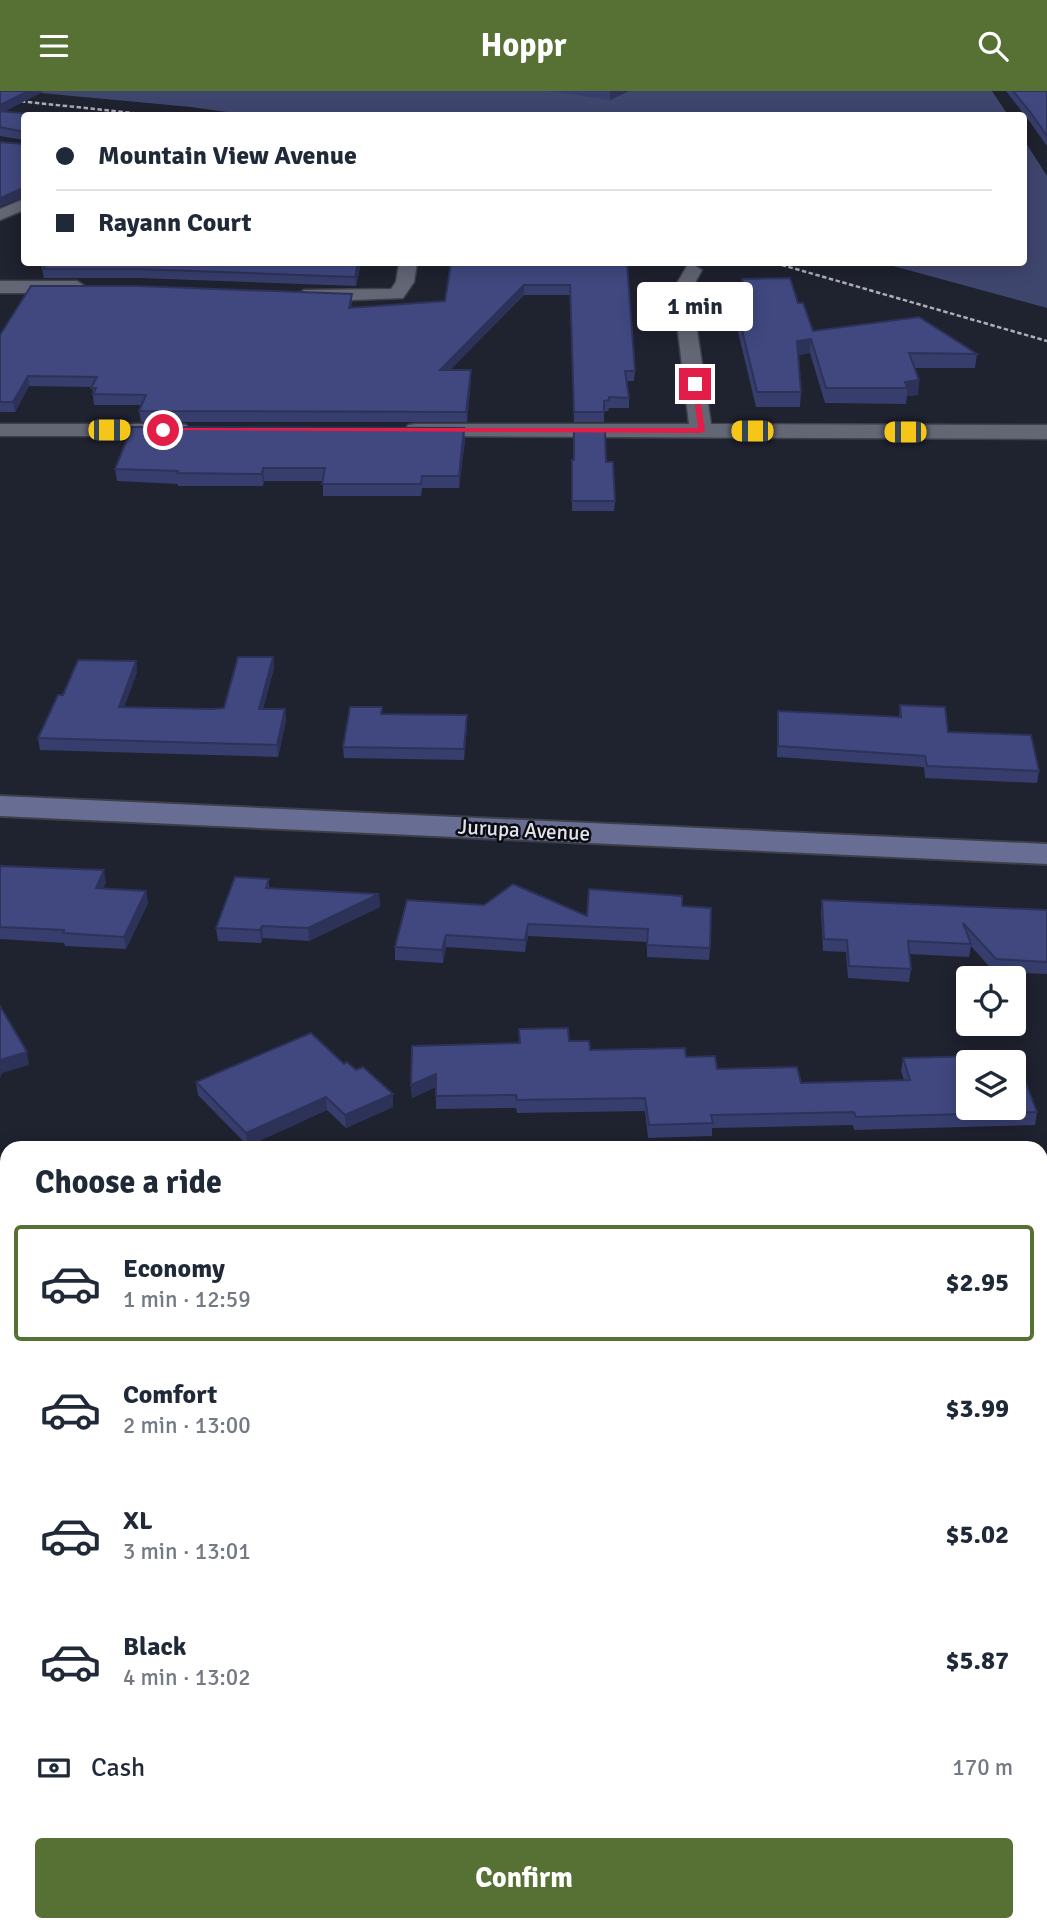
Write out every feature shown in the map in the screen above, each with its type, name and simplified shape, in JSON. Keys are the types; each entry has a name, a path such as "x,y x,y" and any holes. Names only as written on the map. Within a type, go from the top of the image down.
{"main road":[{"name":"Jurupa Avenue","path":"0,806 1047,854"}],"street":[{"path":"0,215 21,205"},
{"path":"281,296 396,294 405,282 408,266"},
{"path":"693,270 682,290 701,431"},
{"path":"0,287 98,287"},
{"path":"0,430 204,430"},
{"path":"396,430 1047,432"}],"shaded area":[{"path":"19,91 992,91 1006,112 227,112"},
{"path":"1027,145 1047,176 1047,308 893,266 1027,266"}],"building":[{"path":"0,91 28,91 0,105"},
{"path":"1013,91 1047,91 1047,136 1031,113"},
{"path":"0,111 21,113 21,131 0,127"},
{"path":"0,142 21,144 21,189 0,198"},
{"path":"45,266 357,266 355,277 138,269 43,269"},
{"path":"451,266 627,266 635,371 625,371 629,398 609,397 609,400 604,401 604,412 574,412 570,285 524,285 440,370 471,370 466,412 139,411 146,395 93,394 96,388 91,388 97,377 28,376 13,402 0,402 0,335 31,286 138,286 352,294 349,308 445,301"},
{"path":"790,278 798,303 803,303 813,331 919,317 977,354 909,353 919,380 905,382 907,388 826,388 811,339 797,341 801,392 757,392 735,301 748,299 742,279"},
{"path":"132,427 464,428 459,476 422,476 421,484 322,484 325,468 263,468 262,474 115,469"},
{"path":"574,431 605,431 606,462 613,462 615,501 572,501"},
{"path":"238,657 273,657 259,709 285,709 277,745 38,738 58,695 63,695 78,660 136,661 119,707 212,709 224,708"},
{"path":"900,705 945,707 948,732 1031,735 1039,771 927,766 925,756 778,746 778,711 901,717"},
{"path":"350,707 382,707 381,714 467,715 464,749 343,747"},
{"path":"0,866 104,870 96,888 146,891 124,937 63,933 64,930 0,927"},
{"path":"235,877 269,879 266,888 379,894 308,928 216,928"},
{"path":"513,884 587,916 589,889 682,896 682,906 711,908 710,948 647,945 648,929 528,924 525,940 446,935 442,950 395,947 407,900 484,905"},
{"path":"822,900 1047,910 1047,962 996,959 963,923 971,944 908,941 911,969 849,966 847,940 824,939"},
{"path":"0,1006 27,1052 0,1060"},
{"path":"568,1028 569,1041 589,1041 590,1050 685,1048 686,1057 715,1056 717,1069 797,1067 801,1083 910,1080 903,1058 956,1057 956,1114 856,1117 854,1112 711,1115 713,1123 649,1125 645,1098 517,1100 516,1095 436,1096 436,1074 411,1085 412,1046 520,1043 519,1029"},
{"path":"311,1033 344,1064 347,1062 356,1070 363,1067 393,1094 345,1115 326,1097 246,1133 196,1082"},
{"path":"1026,1084 1037,1112 1026,1112"}],"railway":[{"path":"0,99 123,112"},
{"path":"785,266 1047,341"}],"route":[{"path":"163,430 701,431 695,384"}]}
